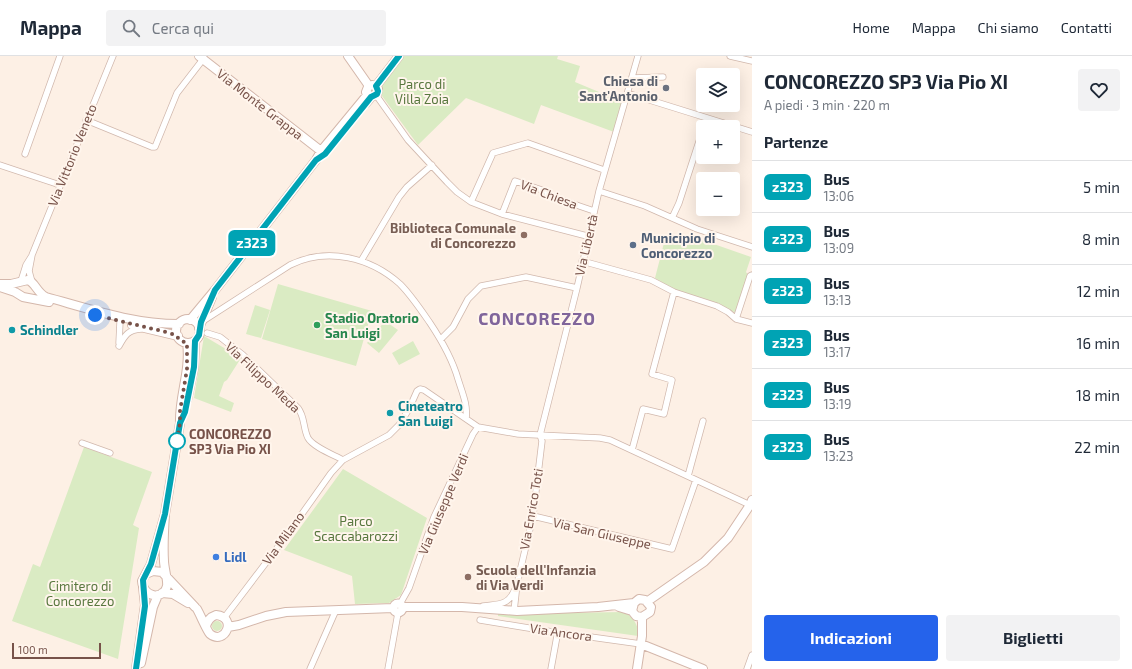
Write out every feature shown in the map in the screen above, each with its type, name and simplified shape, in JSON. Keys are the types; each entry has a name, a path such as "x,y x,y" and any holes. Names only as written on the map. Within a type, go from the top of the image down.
{"main road":[{"path":"348,56 372,92"},
{"path":"316,160 325,154 399,56"},
{"name":"Via Monte Grappa","path":"202,57 321,151"},
{"path":"190,320 316,160 321,151 372,92"},
{"path":"0,286 26,280 46,297 124,318 158,324 179,324 183,321 190,320 200,325"},
{"path":"20,281 17,288 22,296 29,297 33,295 33,285"},
{"path":"0,286 22,296 178,336"},
{"path":"136,669 145,606 142,585 143,579 151,564 165,514 180,423 180,411 191,342 199,335 200,325 215,290"},
{"path":"179,324 177,330 180,340 191,342"},
{"path":"633,607 639,599 648,601 704,562 728,538 751,504"},
{"path":"139,669 153,607 167,584 163,554 165,514"},
{"path":"145,575 150,571 162,572 196,608 209,634 216,637 222,635 228,627 279,613 398,608 471,607 514,611 616,606 633,607"},
{"path":"142,585 148,593 153,595 173,594 213,616"},
{"path":"633,607 636,616 642,617 648,615 650,610 648,601"},
{"path":"206,627 208,620 213,616 219,615 226,620 228,627"},
{"path":"637,669 642,644 642,617"},
{"path":"642,644 685,665 703,669"}],"street":[{"path":"25,154 60,56"},
{"name":"Via Vittorio Veneto","path":"20,281 113,56"},
{"name":"Via Libertà","path":"540,435 577,288 604,170 638,56"},
{"path":"730,56 752,61"},
{"path":"86,120 152,147 156,147 177,93 202,57"},
{"path":"632,78 663,77"},
{"path":"372,92 408,140 457,192 471,202 502,214 588,236"},
{"path":"628,93 752,132"},
{"path":"471,202 493,153 528,143 604,170"},
{"path":"672,218 679,203 696,150"},
{"path":"0,165 60,185"},
{"path":"361,261 407,186 432,165"},
{"name":"Via Chiesa","path":"502,214 515,181 548,192 547,195 594,211"},
{"path":"599,191 645,206 697,229 752,247"},
{"name":"Via Vittorio Veneto","path":"32,255 29,272 33,285"},
{"path":"200,325 299,260 317,256 338,255 361,261 380,270 400,285 421,309 441,340 455,368 467,409 466,418"},
{"path":"582,261 651,280 674,292 717,306 728,312 736,319 752,323"},
{"path":"736,319 750,276 752,275"},
{"path":"441,340 453,327 468,299 481,286 526,277 577,288"},
{"path":"632,450 643,409 664,414 672,380 652,374 674,292"},
{"path":"120,322 119,346 128,332 146,328"},
{"name":"Via Filippo Meda","path":"207,333 220,337 243,355 298,408 302,414 308,438 313,444 343,460"},
{"path":"343,460 390,435 409,409 417,391 420,389 424,390 478,427 518,434 600,438 610,440 751,504"},
{"path":"688,476 703,421"},
{"name":"Via Giuseppe Verdi","path":"388,669 398,608 409,588 434,517 473,434 478,427"},
{"name":"Via Enrico Toti","path":"514,611 517,584 533,516 542,441 540,435"},
{"path":"82,443 110,453"},
{"name":"Via Milano","path":"224,618 331,473 343,460"},
{"name":"Via San Giuseppe","path":"533,516 672,549 696,480"},
{"name":"Via Enrico Toti","path":"471,607 506,602 512,597 517,584"},
{"path":"310,669 336,610"},
{"name":"Via Ancora","path":"480,620 558,634 562,633 642,644"},
{"path":"550,669 558,634"},
{"path":"747,669 752,655"}],"green space":[{"name":"Parco di Villa Zoia","path":"404,56 558,56 557,59 580,66 575,82 623,102 614,132 541,105 534,124 466,98 418,145 382,96 382,85"},
{"path":"685,234 751,257 746,272 748,275 736,313 717,304 674,290 655,278 664,243 667,243 668,241 682,245"},
{"name":"Stadio Oratorio San Luigi","path":"278,284 372,311 356,366 262,339"},
{"path":"255,305 270,310 261,338 246,334"},
{"path":"385,321 398,330 379,353 367,343"},
{"path":"204,336 241,358 227,380 224,382 219,396 234,403 231,412 194,398"},
{"path":"413,341 420,354 399,365 392,353"},
{"name":"Cimitero di Concorezzo","path":"84,447 152,472 133,525 139,528 118,659 12,621 33,564 40,567"},
{"name":"Parco Scaccabarozzi","path":"343,469 427,518 401,595 389,603 355,604 352,576 284,550"},
{"path":"625,612 635,622 638,629 638,636 498,616 498,614"},
{"path":"215,621 219,621 221,622 221,630 215,631 212,628 212,624"}],"bus line":[{"name":"z323","path":"136,669 145,606 145,597 142,584 151,564 165,514 180,423 185,412 194,367 195,341 199,335 199,328 215,290 316,160 325,154 371,97 377,94 378,89 376,86 399,56"}],"place":[{"name":"Chiesa di Sant'Antonio","path":"666,88"},
{"name":"Biblioteca Comunale di Concorezzo","path":"524,235"},
{"name":"Municipio di Concorezzo","path":"633,245"},
{"name":"Stadio Oratorio San Luigi","path":"317,325"},
{"name":"Schindler","path":"12,330"},
{"name":"Cineteatro San Luigi","path":"390,413"},
{"name":"CONCOREZZO SP3 Via Pio XI","path":"177,441"},
{"name":"Lidl","path":"216,557"},
{"name":"Scuola dell'Infanzia di Via Verdi","path":"468,577"}],"district":[{"name":"CONCOREZZO","path":"537,319"}],"route":[{"path":"95,315 170,333 178,336 180,340 187,343 187,369 177,441"}]}
